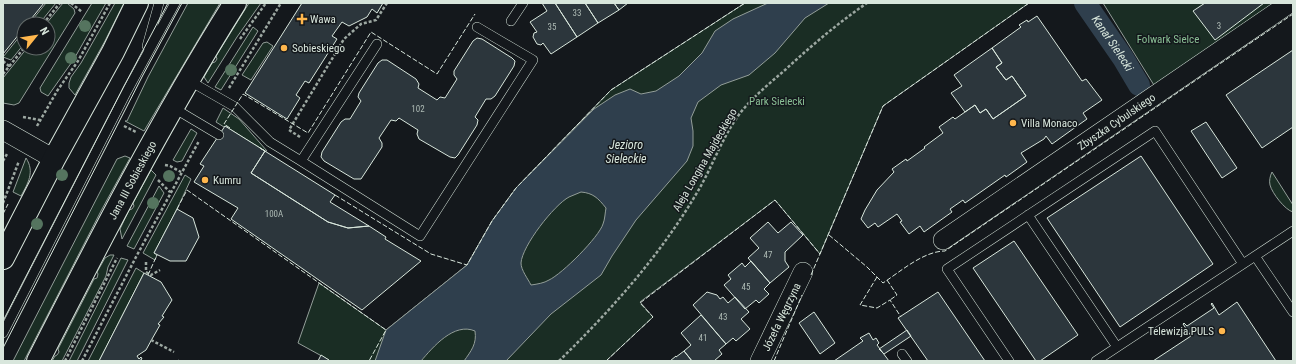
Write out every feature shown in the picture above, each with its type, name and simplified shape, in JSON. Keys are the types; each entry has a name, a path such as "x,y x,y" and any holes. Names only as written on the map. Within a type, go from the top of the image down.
{"main road":[{"path":"3,258 54,159 113,52 137,3"},
{"name":"Jana III Sobieskiego","path":"38,361 113,214 172,107 235,3"}],"street":[{"name":"Zbyszka Cybulskiego","path":"943,240 1290,3"},
{"path":"9,133 54,159"},
{"name":"Józefa Węgrzyna","path":"760,361 803,272"}],"lane":[{"path":"142,63 160,3"},
{"path":"3,333 142,63 175,3"},
{"path":"511,21 523,3"},
{"path":"188,80 235,107 270,142 420,236 533,60 478,28"},
{"path":"301,161 377,44"},
{"path":"172,107 219,135"},
{"path":"1009,361 947,269 1155,131 1243,264"},
{"path":"1028,215 1117,347"},
{"path":"1096,361 1293,231"},
{"path":"1255,256 1293,312"}],"path":[{"path":"49,16 60,3"},
{"path":"70,3 82,12"},
{"path":"35,130 57,91 78,61 110,3"},
{"path":"239,40 266,3"},
{"path":"222,100 281,3"},
{"path":"312,144 288,130 344,39 361,24 376,20 387,3"},
{"name":"Aleja Longina Majdeckiego","path":"559,361 609,310 653,258 696,196 715,155 741,112 756,95 796,59 843,19 867,3"},
{"path":"3,74 18,56"},
{"path":"3,61 10,66"},
{"path":"82,361 170,192 207,128"},
{"path":"3,203 9,190 16,167 21,158"},
{"path":"164,169 170,158"},
{"path":"162,165 170,166 181,172"},
{"path":"161,173 158,180 170,192"},
{"path":"66,361 118,256"},
{"path":"146,262 146,272 151,275 160,270"},
{"path":"151,340 174,352"}],"green space":[{"path":"46,3 56,3 45,16 35,16"},
{"path":"63,3 67,3 74,9 75,13 56,44 56,16 52,16"},
{"path":"92,3 106,3 74,59 48,96 41,92 40,88"},
{"path":"115,3 124,3 75,95 69,88 71,77 81,63"},
{"path":"188,3 220,3 144,131 125,121 127,121 148,77"},
{"path":"249,3 261,3 237,37 208,83 204,77 212,63 217,59 216,56"},
{"name":"Park Sielecki","path":"745,3 1029,3 883,106 820,254 775,200 640,302 653,317 606,361 329,361 298,343 319,283 386,330 467,265 492,221 516,188 611,90"},
{"name":"Folwark Sielce","path":"1103,3 1281,3 1157,90"},
{"path":"253,27 258,31 221,90 215,87"},
{"path":"16,41 16,54 11,60 3,57"},
{"path":"267,42 273,46 251,80 242,75 263,43"},
{"path":"21,56 48,56 19,103 14,105 3,103 3,78"},
{"path":"223,108 239,119 267,151 216,122"},
{"path":"191,129 197,133 182,161 177,162 173,160"},
{"path":"125,156 130,158 102,209 24,361 13,361 117,159"},
{"path":"26,158 29,163 30,177 21,196 13,192"},
{"path":"151,170 156,175 122,239 120,229 129,210 134,206 133,203"},
{"path":"1272,172 1293,205 1293,212 1283,205 1271,188 1270,177"},
{"path":"185,175 191,179 154,253 157,255 155,260 143,253"},
{"path":"159,186 164,193 134,249 127,246"},
{"path":"110,255 114,255 108,267 106,276 62,361 52,361 59,352 58,349 94,279 97,278 97,272 105,258"},
{"path":"121,258 128,260 77,361 69,361"},
{"path":"136,268 144,273 99,361 88,361"}],"water":[{"name":"Jezioro Sieleckie","path":"768,3 829,3 805,18 775,53 749,75 721,85 698,102 691,118 693,146 687,161 636,220 601,275 551,314 506,361 464,361 473,347 475,340 475,331 467,329 459,330 445,337 421,361 375,361 386,330 467,265 492,221 516,188 594,109 615,95 630,89 641,94 656,91 679,76 702,53 715,31 733,19","holes":["581,192 595,197 606,208 604,222 600,230 588,246 562,271 547,281 531,285 521,266 527,247 547,217 555,208 569,197"]}],"building":[{"path":"3,3 44,3 33,16 16,16 16,38 3,54"},
{"path":"302,3 383,3 377,13 372,9 367,17 349,26 342,22 332,36 337,39 309,83 305,81 296,95 300,98 287,119 245,93"},
{"path":"542,3 555,3 577,37 551,54 543,43 541,45 537,44 533,37 534,33 537,32 530,22 547,11"},
{"path":"555,3 585,3 598,23 577,37"},
{"path":"585,3 614,3 619,10 598,23"},
{"path":"614,3 628,3 619,10"},
{"path":"1205,3 1264,3 1215,40 1193,11"},
{"name":"Villa Monaco","path":"1037,16 1082,81 1086,79 1102,100 1083,113 1087,119 1052,144 1046,136 1044,139 1021,153 1027,162 1006,177 1005,175 965,203 963,200 950,209 952,212 924,232 920,226 909,234 900,222 902,221 897,214 878,227 875,223 868,228 861,219 877,190 894,172 892,169 906,159 907,161 943,133 939,127 953,117 955,119 975,105 980,113 986,109 993,119 1026,96 1012,76 1006,80 996,67 1002,63 992,48 1021,27 1019,25 1027,20 1028,22"},
{"path":"477,38 482,39 515,61 514,66 495,96 491,99 486,99 475,117 478,120 477,125 455,158 450,157 419,139 417,134 418,130 399,118 396,121 391,120 379,138 382,143 382,147 361,179 354,179 324,161 321,157 322,152 341,122 345,119 350,119 361,101 358,97 359,93 378,63 382,60 387,60 416,79 419,84 418,88 437,100 440,97 445,98 457,79 454,75 454,71 473,41"},
{"path":"992,48 1002,63 996,67 1006,80 1012,76 1026,96 993,119 986,109 980,113 975,105 965,112 951,93 962,86 954,75"},
{"path":"1293,50 1293,127 1262,148 1226,95"},
{"path":"1206,122 1237,168 1222,178 1191,131"},
{"path":"225,126 265,151 251,173 328,222 348,228 369,226 386,237 385,239 421,261 362,310 231,219 238,208 194,182 204,166 200,164"},
{"path":"265,151 335,195 330,202 369,226 348,228 328,222 251,173"},
{"path":"1141,156 1213,264 1120,327 1047,218"},
{"path":"177,209 193,218 199,237 186,261 170,261 154,253"},
{"path":"768,222 778,233 791,222 803,235 785,252 785,261 789,267 770,283 748,258 759,248 750,238"},
{"path":"1014,241 1078,335 1040,361 1036,361 973,268"},
{"path":"751,261 770,283 764,289 769,294 759,303 756,300 745,309 724,285 731,279 728,275 742,263 745,267"},
{"path":"144,273 161,282 172,300 162,316 164,317 158,324 160,325 146,350 137,356 139,359 141,357 142,359 139,361 99,361"},
{"path":"707,292 717,295 720,299 723,297 728,303 735,297 749,312 741,319 750,329 736,341 733,338 726,344 693,305"},
{"path":"938,292 985,361 928,361 898,318"},
{"name":"Telewizja PULS","path":"1237,302 1276,361 1153,361 1191,336 1183,324 1184,323 1187,326 1214,308 1211,304 1212,303 1219,315"},
{"path":"814,312 835,343 820,354 799,323"},
{"path":"701,315 726,344 719,350 722,354 714,361 692,361 684,351 691,345 681,333"},
{"path":"907,330 911,336 884,354 879,349"},
{"path":"869,333 873,340 876,338 879,343 877,345 889,361 834,361 863,341 860,338"},
{"path":"684,351 692,361 670,361 676,356"},
{"path":"321,355 329,360 329,361 318,361"}],"waterway":[{"name":"Kanał Sielecki","path":"1085,3 1123,58 1139,85"}],"tram line":[{"path":"3,321 168,3"},
{"path":"3,348 143,75 182,3"}],"fence":[{"path":"335,195 431,254 467,265 492,221 516,188 611,90 745,3"},
{"path":"811,275 883,106 1029,3"},
{"path":"230,128 224,124 243,94 308,133 371,32 437,74 475,14"},
{"path":"829,235 867,267 883,283 921,258 929,254 945,251 1293,14"},
{"path":"177,209 187,190 386,330 369,361"},
{"path":"606,361 653,317 640,303 775,200 820,254"},
{"path":"3,214 8,204"},
{"path":"148,275 157,255"},
{"path":"877,277 860,305 877,308 890,300 901,317"},
{"path":"887,280 897,295 890,300"},
{"path":"774,361 802,295"}],"place":[{"name":"Wawa","path":"302,19"},
{"name":"Sobieskiego","path":"284,48"},
{"name":"Villa Monaco","path":"1013,123"},
{"name":"Kumru","path":"205,180"},
{"name":"Telewizja PULS","path":"1222,331"}]}
